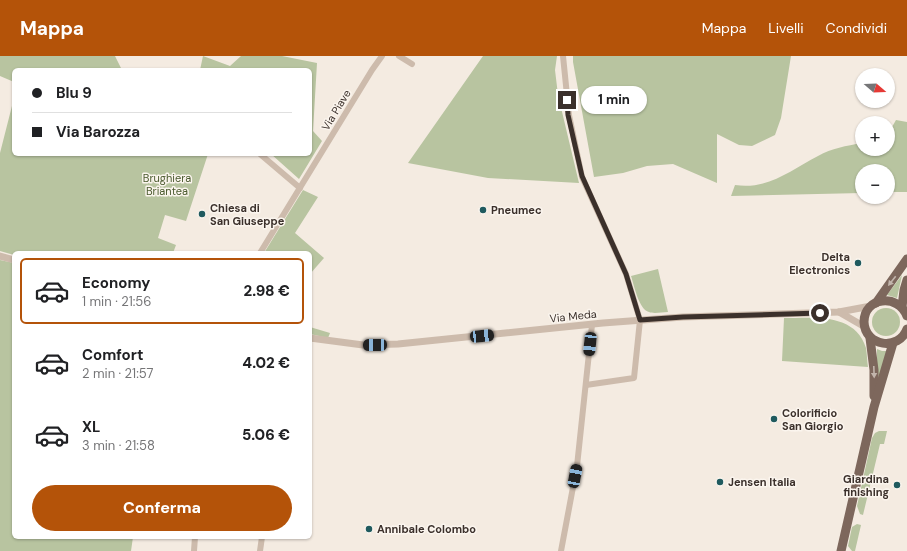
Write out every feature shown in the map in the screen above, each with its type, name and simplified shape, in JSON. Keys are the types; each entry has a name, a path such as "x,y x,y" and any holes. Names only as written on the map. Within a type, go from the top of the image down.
{"main road":[{"path":"874,407 874,370 870,338 865,327 865,316 907,259"},
{"path":"905,311 904,290 907,280"},
{"path":"874,305 885,300 890,301 905,311"},
{"path":"870,338 878,343 893,343 901,338 906,332"},
{"path":"841,551 874,407 893,343"}],"street":[{"path":"376,64 376,56 382,56"},
{"name":"Via Piave","path":"261,251 382,56"},
{"path":"399,56 412,64"},
{"path":"563,56 568,115 582,176 626,274 640,320 633,381 586,385"},
{"path":"262,156 300,188"},
{"path":"0,256 12,259"},
{"name":"Via Meda","path":"312,338 363,345 398,344 640,320 683,317 839,312 874,305"},
{"path":"839,312 865,327"},
{"path":"561,551 577,466 592,325"},
{"path":"194,551 195,539"},
{"path":"260,551 262,539"}],"green space":[{"path":"0,56 115,56 121,68 12,68 12,81 0,76"},
{"path":"203,56 230,66 241,56 282,56 317,63 313,131 322,141 299,179 273,156 312,156 312,68 200,68"},
{"path":"483,56 557,56 555,70 558,95 579,183 488,178 408,163"},
{"path":"573,56 791,56 781,118 775,135 752,146 739,145 717,134 717,183 673,164 647,166 623,173 594,177"},
{"name":"Brughiera Briantea","path":"12,106 12,156 207,156 186,221 165,215 158,238 176,245 174,251 12,251 12,254 0,251 0,153"},
{"path":"896,120 907,122 907,192 895,192 895,164 855,164 855,193 731,196 735,185 747,186 769,182 789,173 823,153 845,146 855,144 855,156 895,156"},
{"path":"303,190 318,197 295,233 324,258 312,272 312,251 265,251"},
{"path":"0,260 12,263 12,539 133,539 131,551 0,551"},
{"path":"658,269 668,312 653,313 642,307 637,297 631,276"},
{"path":"902,275 897,298 887,295"},
{"path":"886,308 896,312 900,322 896,332 886,336 876,332 872,322 876,312"},
{"path":"784,318 820,318 843,323 853,328 861,336 866,348 868,367 782,361"},
{"path":"312,328 330,333 328,338 312,334"},
{"path":"877,349 888,351 877,386"},
{"path":"879,431 887,431 884,444 880,444 863,515 860,514 857,506 872,438 875,433"},
{"path":"857,524 861,525 855,551 852,551 848,546 852,527"}],"place":[{"name":"Pneumec","path":"483,210"},
{"name":"Chiesa di San Giuseppe","path":"202,214"},
{"name":"Delta Electronics","path":"858,263"},
{"name":"Colorificio San Giorgio","path":"774,419"},
{"name":"Jensen Italia","path":"720,482"},
{"name":"Giardina finishing","path":"897,485"},
{"name":"Annibale Colombo","path":"369,529"}],"route":[{"path":"567,100 568,115 582,176 626,274 640,320 683,317 820,313"}]}
